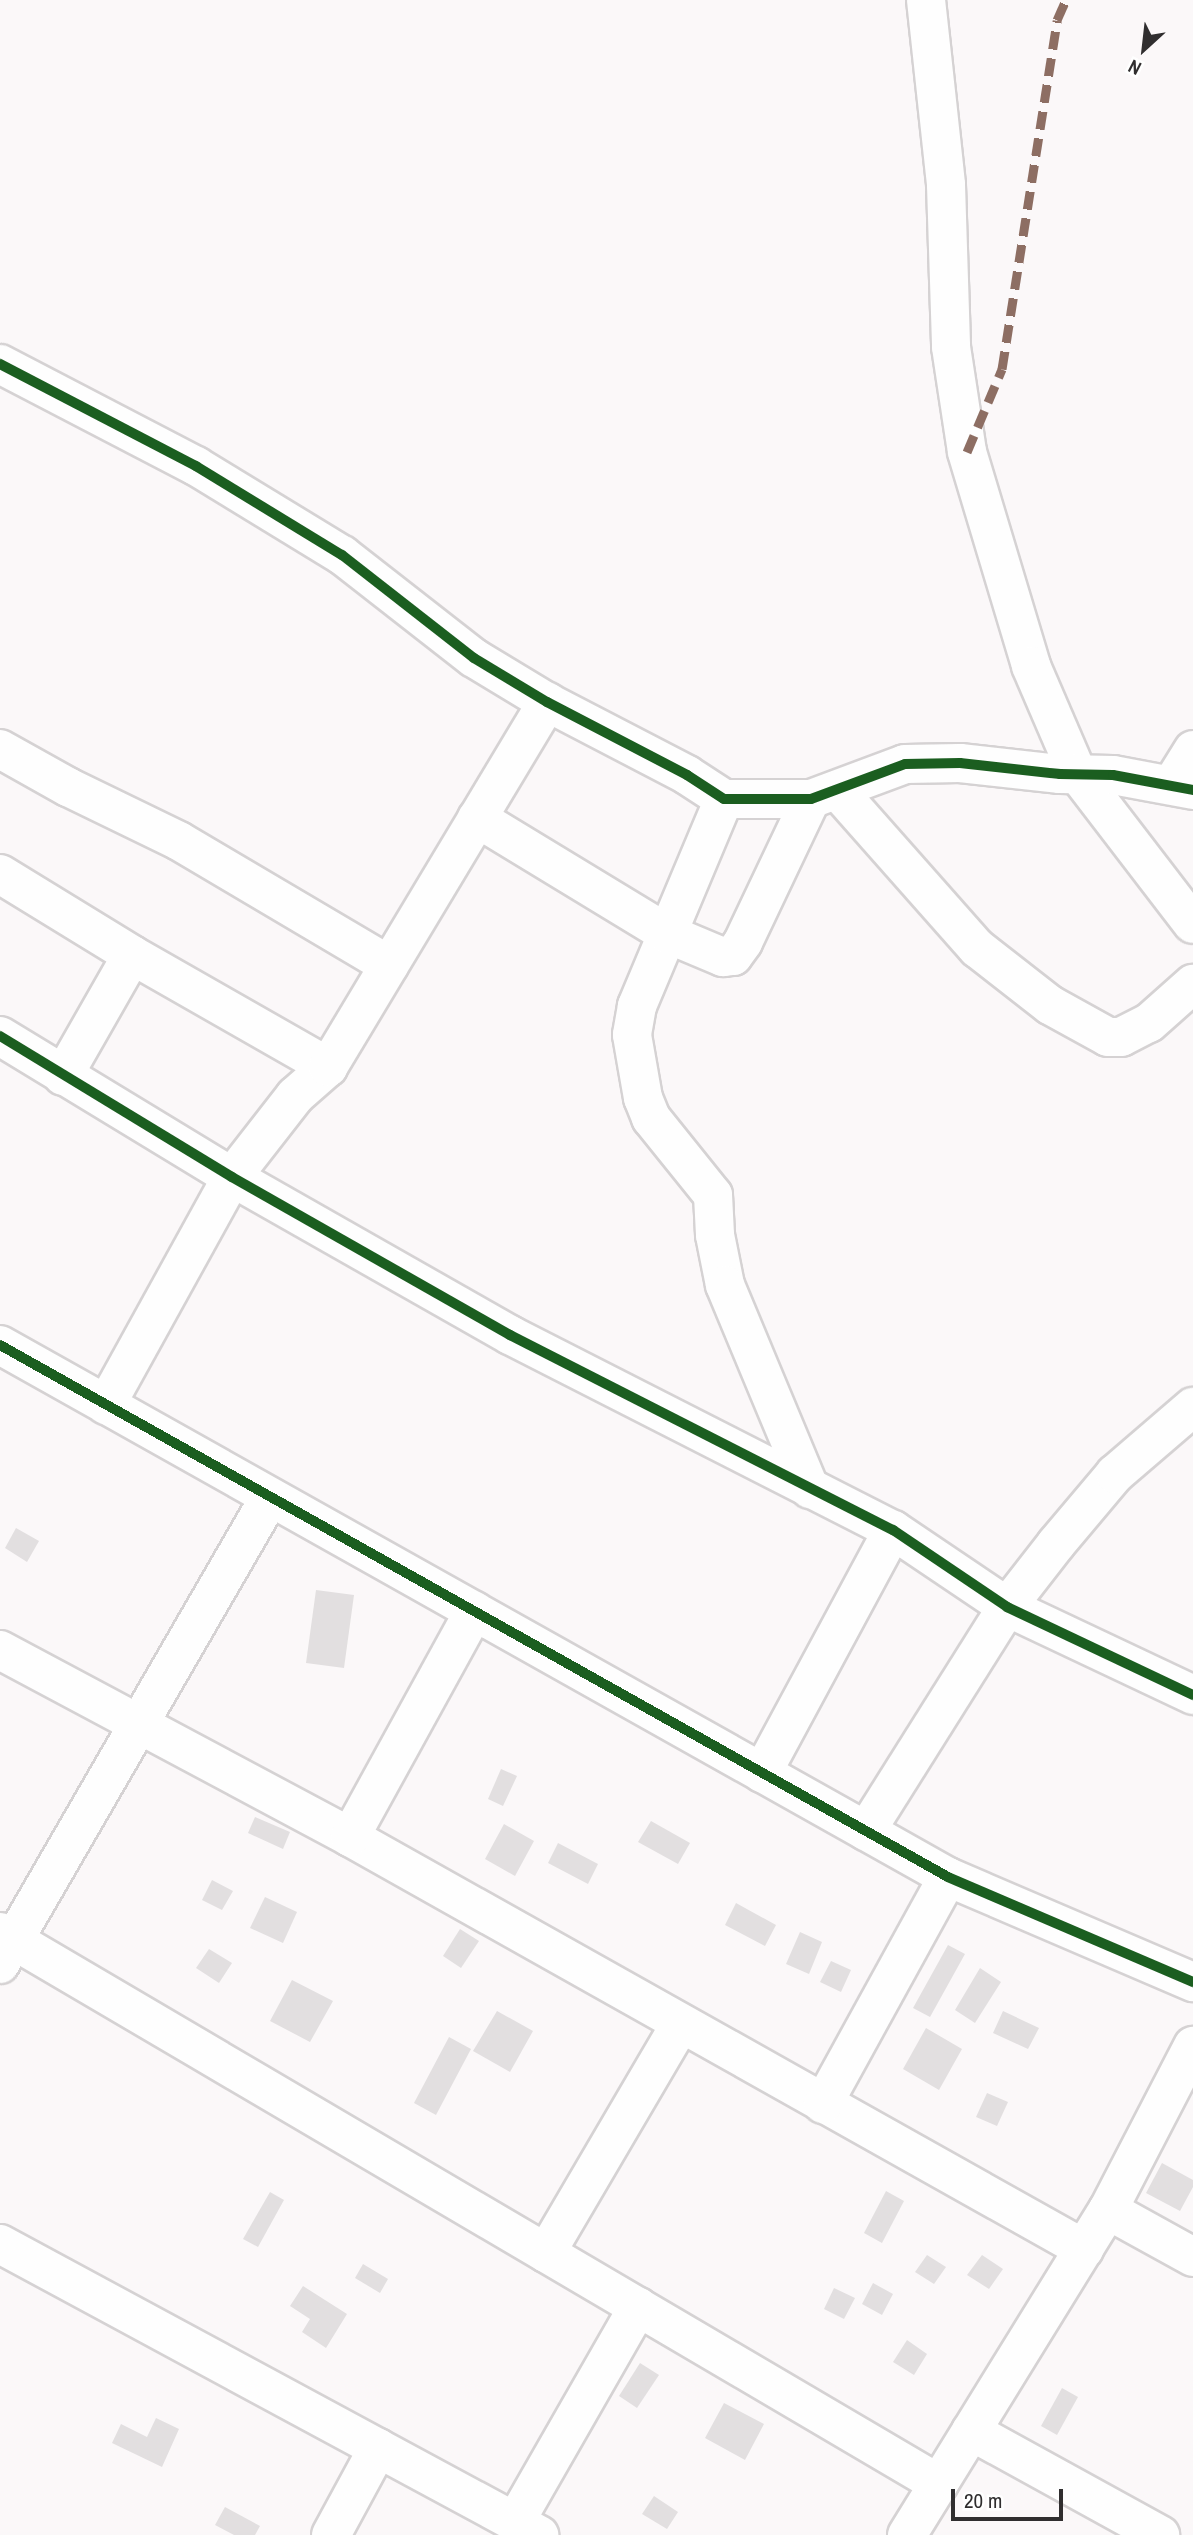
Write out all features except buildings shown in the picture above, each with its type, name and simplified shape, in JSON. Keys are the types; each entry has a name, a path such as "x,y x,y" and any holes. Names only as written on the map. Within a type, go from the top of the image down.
{"street":[{"path":"926,0 946,185 951,347 967,452 1031,666 1077,773 1193,924"},
{"path":"0,365 196,466 342,555 474,658 547,702 687,775 724,799 825,795 905,764 960,763 1114,775 1182,787 1193,750"},
{"path":"106,1405 232,1177 295,1096 327,1067 547,702"},
{"path":"0,750 56,781 179,841 389,965"},
{"path":"477,818 667,934 723,957 733,956 743,942 825,795"},
{"path":"825,795 977,948 1050,1005 1108,1037 1121,1037 1149,1023 1193,984"},
{"path":"724,799 633,1022 643,1098 651,1118 713,1195 715,1235 725,1285 810,1489"},
{"path":"0,874 132,955 327,1067"},
{"path":"63,1076 132,955"},
{"path":"0,1036 232,1177 510,1335 893,1530 1007,1607 1193,1695"},
{"path":"0,1345 948,1877 1193,1982"},
{"path":"866,1831 1007,1607 1115,1474 1193,1407"},
{"path":"270,1497 139,1725 4,1945 546,2253 939,2484"},
{"path":"762,1773 893,1530"},
{"path":"350,1838 474,1611"},
{"path":"0,1650 350,1838 1084,2249"},
{"path":"824,2104 948,1877"},
{"path":"546,2253 680,2025"},
{"path":"907,2535 1108,2210 1193,2046"},
{"path":"1108,2210 1193,2257"},
{"path":"0,2244 527,2529 638,2307"},
{"path":"971,2431 1160,2535"},
{"path":"331,2535 378,2448"}],"marked path":[{"path":"967,452 1002,369 1057,20 1066,0"}],"cycle path":[{"path":"0,364 196,466 342,555 474,658 547,702 687,775 724,799 811,799 905,764 960,763 1060,774 1113,775 1193,790"},
{"path":"0,1036 232,1177 510,1335 893,1530 1007,1607 1193,1695"},
{"path":"0,1345 948,1877 1193,1982"}]}
